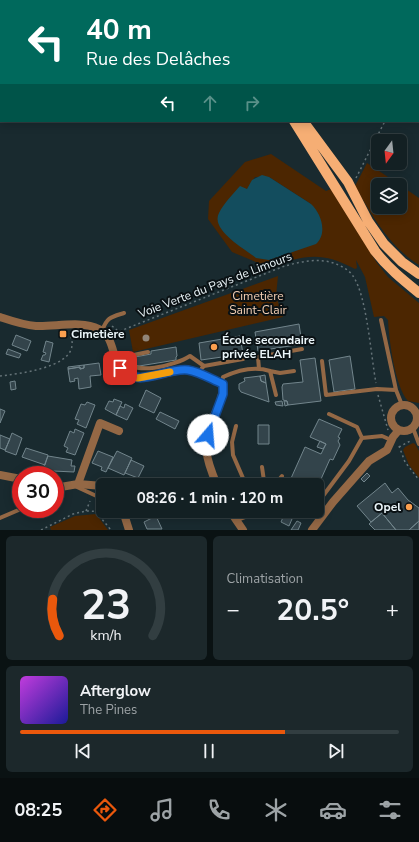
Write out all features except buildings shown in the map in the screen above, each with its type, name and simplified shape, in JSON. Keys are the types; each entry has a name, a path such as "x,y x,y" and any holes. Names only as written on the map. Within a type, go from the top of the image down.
{"main road":[{"path":"295,122 385,265 419,294"},
{"path":"304,122 324,148 351,188 368,221 384,244 402,262 419,274"}],"street":[{"path":"0,317 35,326 86,326 102,331 108,337 117,364 123,372 131,377 139,378 185,370 199,374 222,384 223,394 210,426 206,444 207,462 214,478"},
{"path":"402,405 410,406 417,411 417,420 413,428 407,431 399,430 393,425 391,417 394,409 402,405"},
{"path":"74,485 100,423 119,431"},
{"path":"312,530 333,502 369,462 387,450 392,438 399,430"},
{"path":"0,475 12,477"},
{"path":"64,487 74,485 96,486"},
{"path":"125,518 129,530"},
{"path":"234,518 243,530"}],"lane":[{"path":"102,331 105,322 110,317 124,313"},
{"path":"381,320 396,390 402,405"},
{"path":"259,369 258,357 302,349"},
{"path":"148,352 124,357 126,362 132,368 139,369 180,362 190,356 204,366 243,359"},
{"path":"322,361 326,395 377,389 396,390"},
{"path":"199,374 204,366"},
{"path":"222,384 223,376 232,372 259,369 280,373 294,371"},
{"path":"270,371 276,396"},
{"path":"329,414 356,427 362,438"},
{"path":"236,426 232,442 233,455 243,478"},
{"path":"413,428 419,444"},
{"path":"362,438 382,436 392,438"},
{"path":"324,495 349,461 362,438"},
{"path":"262,467 264,478"},
{"path":"64,489 74,485 96,496"},
{"path":"0,518 12,512"},
{"path":"235,521 242,518"}],"path":[{"path":"351,188 384,122"},
{"name":"Voie Verte du Pays de Limours","path":"118,331 282,267 308,261 335,263 351,273 359,291 366,317 377,389 386,426 392,438 399,447 405,462 419,480"},
{"path":"0,376 27,373 62,360 68,355 72,345 71,325"},
{"path":"399,447 416,438"},
{"path":"41,530 73,514 86,511 96,512"},
{"path":"101,518 111,530"}],"green space":[{"path":"271,154 326,191 331,189 377,263 388,277 419,303 419,403 408,401 403,394 396,374 388,320 384,316 374,317 365,277 356,260 357,268 355,269 332,259 322,257 302,258 268,267 232,252 208,219 209,201 245,162","holes":["255,177 269,177 311,204 295,251 266,259 260,258 247,251 230,238 247,189"]},
{"path":"367,163 371,166 371,170 378,170 390,178 371,178 371,213 355,186"},
{"path":"407,190 419,198 419,265 390,240 372,214 407,214"},
{"name":"Cimetière Saint-Clair","path":"278,276 276,296 283,317 133,352 129,330"},
{"path":"413,443 419,451 419,478 409,465 403,450 405,447"},
{"path":"96,514 96,518 99,518 108,530 51,530 50,527 75,516"}],"water":[{"path":"262,175 269,177 315,208 322,223 322,234 316,244 269,260 256,258 230,238 219,226 219,213 223,206 240,186 247,189 252,180"}],"slow traffic":[{"path":"138,378 170,372"}],"place":[{"name":"Cimetière","path":"63,334"},
{"name":"École secondaire privée ELAH","path":"214,347"},
{"name":"Opel","path":"409,507"}],"route":[{"path":"120,368 127,375 139,378 189,370 223,384 223,394 210,426 208,435"}]}
